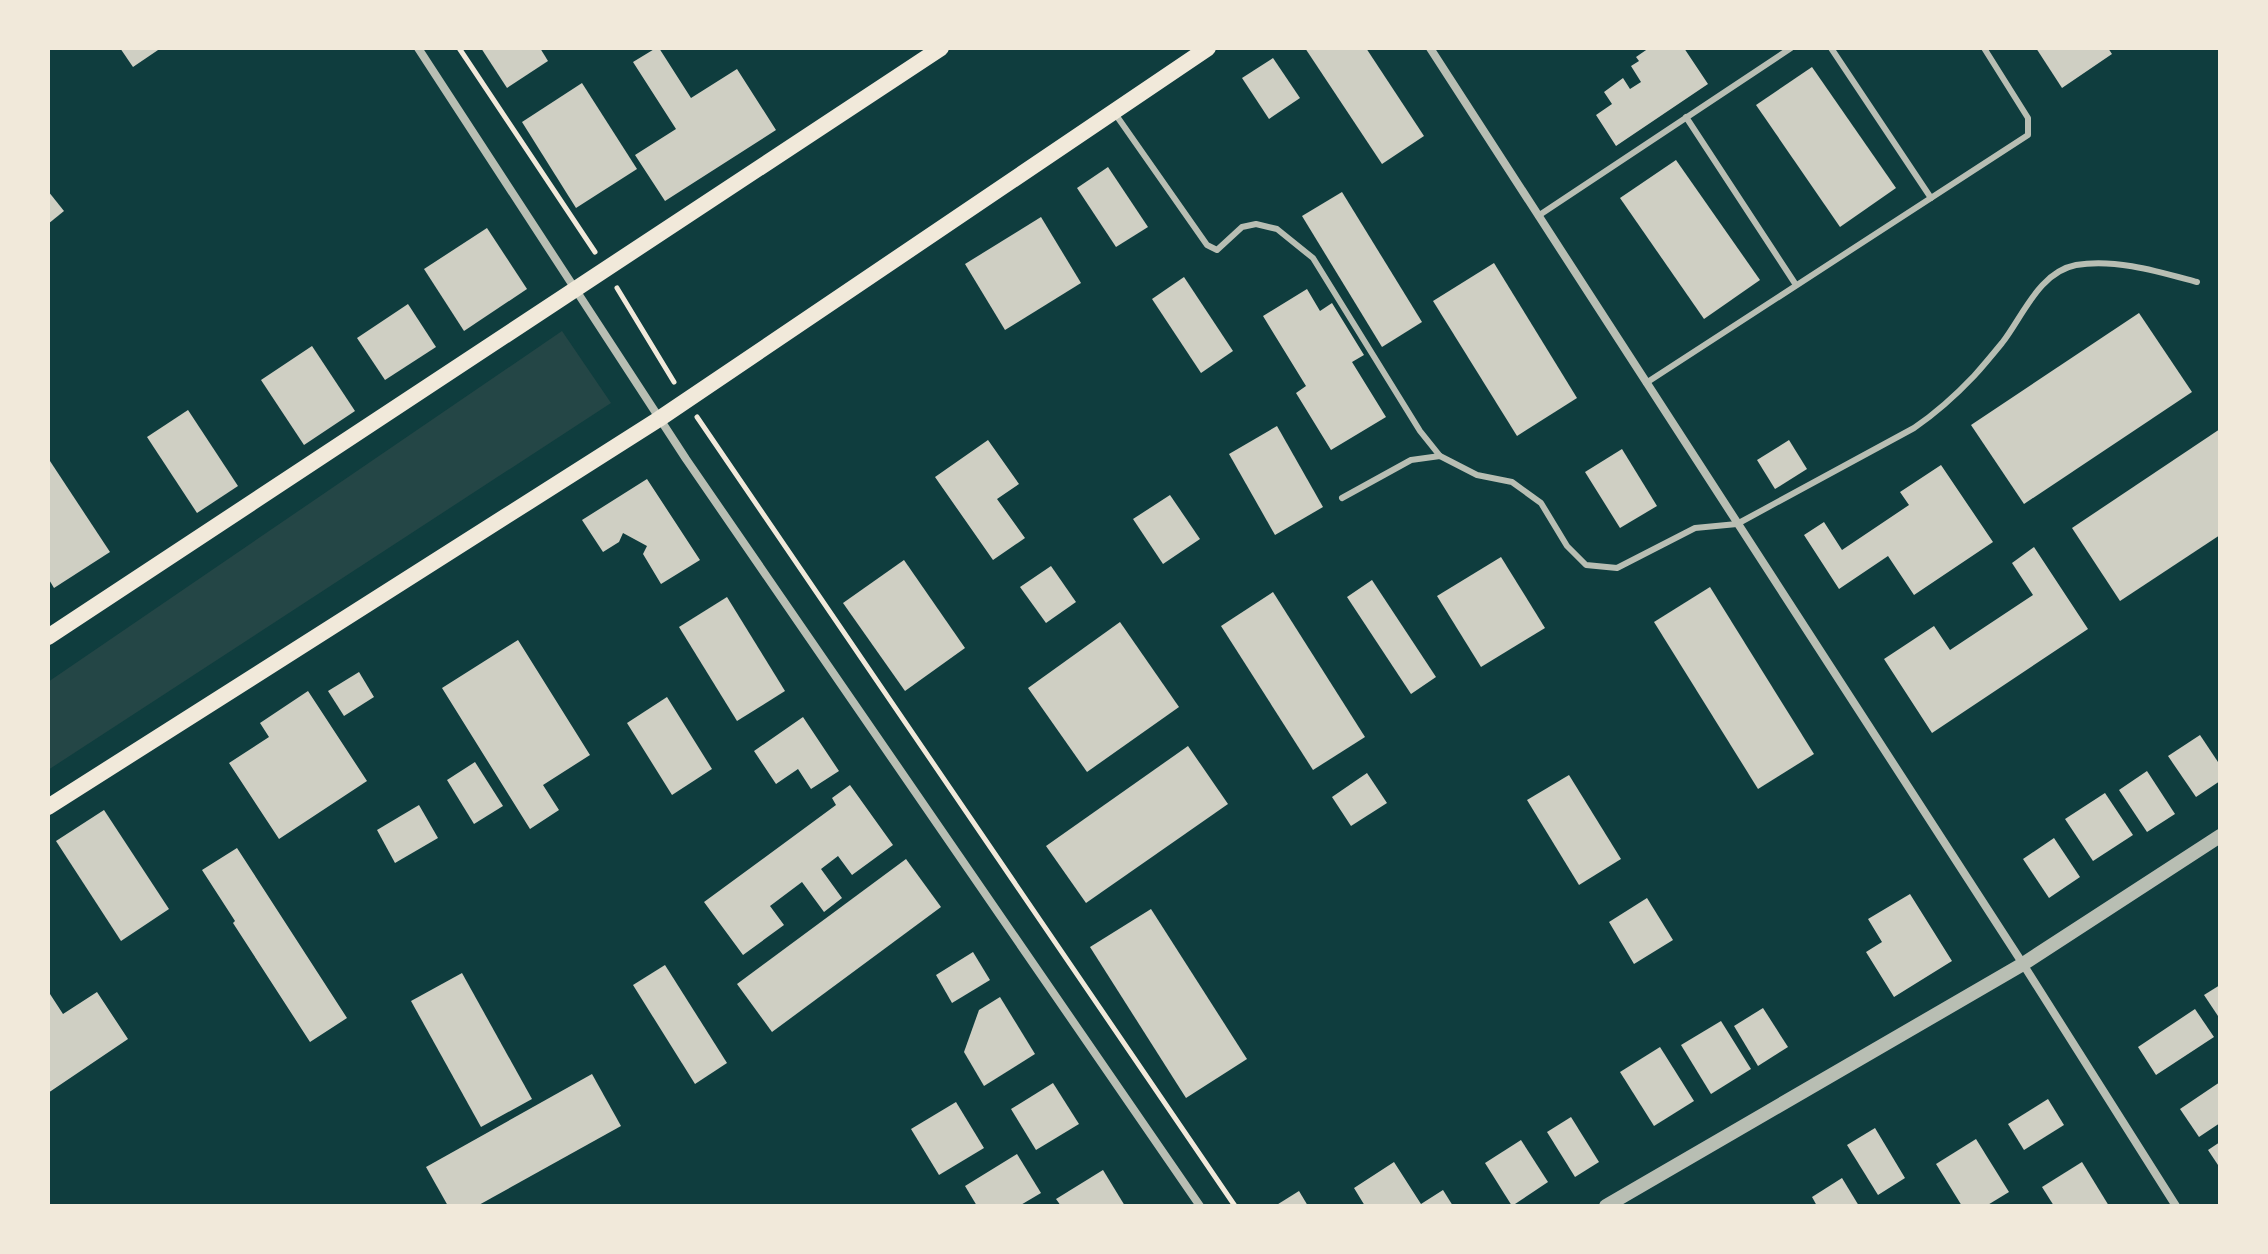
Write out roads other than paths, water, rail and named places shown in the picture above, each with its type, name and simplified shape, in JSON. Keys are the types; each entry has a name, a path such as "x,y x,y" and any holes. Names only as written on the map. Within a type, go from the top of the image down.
{"main road":[{"path":"48,637 941,48"},
{"path":"48,807 659,419 1208,48"}],"street":[{"path":"418,48 659,419 1200,1206"},
{"path":"1430,48 2023,964 2176,1206"},
{"path":"1606,1206 2023,964 2220,836"}],"lane":[{"path":"1538,216 1791,48"},
{"path":"1831,48 1931,198"},
{"path":"1646,383 2028,135 2028,118 1984,48"},
{"path":"1114,112 1207,245 1217,250 1242,227 1256,224 1277,229 1313,258 1420,431 1440,456 1477,475 1512,482 1541,503 1567,546 1586,565 1617,568 1695,528 1737,524 1914,428 1938,412 1983,365 2043,284 2056,273 2074,265 2092,264 2160,272 2197,282"},
{"path":"1686,117 1796,285"},
{"path":"1342,498 1411,460 1440,456"}]}
